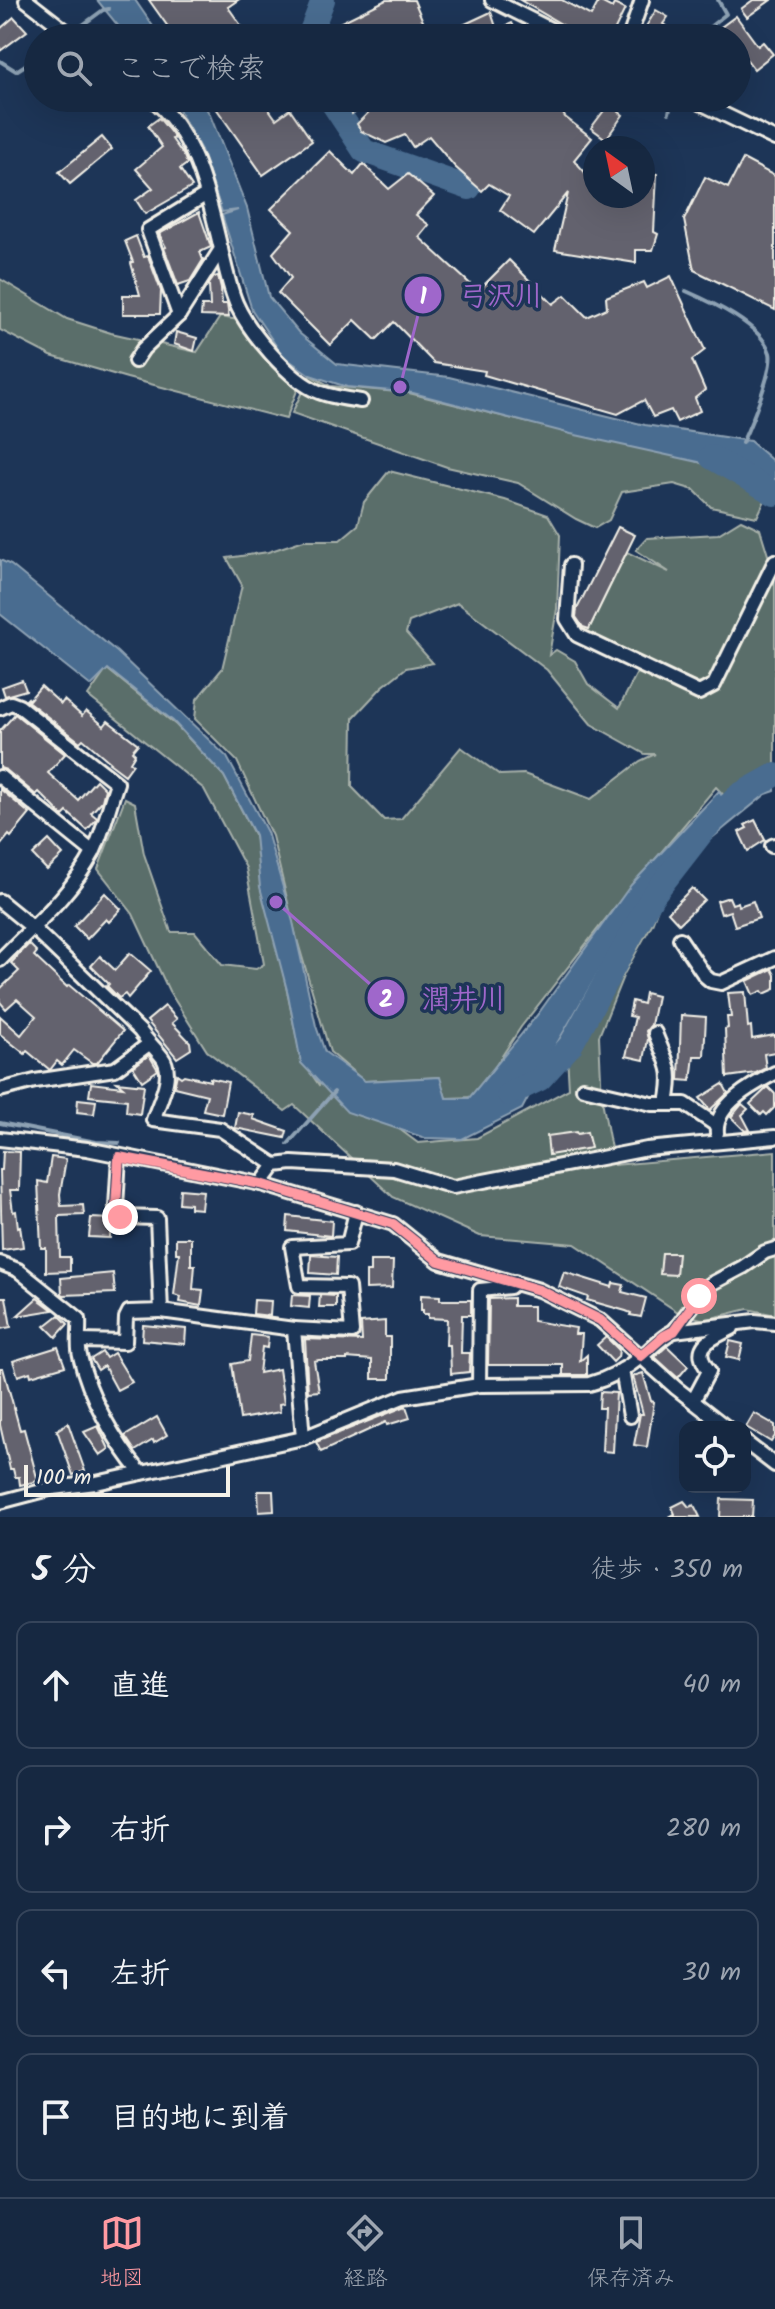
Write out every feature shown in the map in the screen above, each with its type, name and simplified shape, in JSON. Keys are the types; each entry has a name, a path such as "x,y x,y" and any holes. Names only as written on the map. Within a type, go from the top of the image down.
{"street":[{"path":"26,0 56,24"},
{"path":"492,0 540,24"},
{"path":"634,24 642,0"},
{"path":"165,112 175,122 193,153 207,194 231,289 241,313 279,361 303,384 320,393 361,401"},
{"path":"719,112 775,139"},
{"path":"179,315 148,230 207,194"},
{"path":"135,361 143,349 179,315 221,249"},
{"path":"571,565 567,619 577,635 699,693 714,685 775,561"},
{"path":"0,708 11,703 19,706 117,783 93,852 71,888 0,960"},
{"path":"1,781 93,852"},
{"path":"0,901 32,927 140,1031 164,1059 169,1073 153,1120 220,1129 275,1165 292,1163 394,1169 453,1187 647,1149 775,1137"},
{"path":"680,939 711,981 721,983 775,958"},
{"path":"655,1033 672,1079 667,1104"},
{"path":"0,1090 35,1081 115,1069 149,1044"},
{"path":"718,1143 716,1125 722,1112 744,1090 775,1073"},
{"path":"583,1088 652,1104 685,1104 716,1125"},
{"path":"0,1139 87,1149 261,1184 393,1224 439,1261 539,1290 600,1320 718,1421"},
{"path":"119,1157 116,1207 120,1217 157,1218 161,1311"},
{"path":"261,1184 275,1165"},
{"path":"80,1341 125,1342 129,1312 161,1311 294,1329 352,1332 348,1287 299,1286 292,1247 348,1244 356,1212"},
{"path":"674,1331 707,1286 775,1249"},
{"path":"0,1263 18,1270 79,1319 79,1354 102,1415 122,1451 141,1473"},
{"path":"479,1385 480,1290 510,1287 515,1282"},
{"path":"0,1502 53,1488 96,1483 303,1438 403,1397 479,1385 589,1384 607,1379 622,1370 674,1331 755,1321 775,1323"},
{"path":"693,1401 709,1371 702,1362 701,1351 706,1342 740,1323"},
{"path":"294,1329 303,1438"},
{"path":"622,1370 630,1416"},
{"path":"751,1447 775,1465"}],"green space":[{"path":"0,279 67,319 111,333 197,352 220,317 245,321 303,375 286,419 51,356 0,330"},
{"path":"310,375 330,386 409,393 525,422 673,451 769,492 757,517 711,507 694,490 674,484 622,492 609,520 595,528 518,483 447,467 292,413"},
{"path":"389,471 505,500 548,515 560,535 557,609 549,655 556,650 575,661 588,684 619,708 643,661 604,654 569,623 589,629 627,552 669,572 636,550 647,538 718,534 741,520 760,529 772,568 770,586 775,577 775,774 731,803 716,787 615,907 521,1027 475,1097 446,1098 439,1077 364,1081 330,1052 296,936 272,836 237,761 195,719 197,699 222,669 242,585 227,558 268,552 304,540 340,540 358,525 364,502","holes":["458,603 547,670 591,724 645,754 655,754 640,761 591,799 524,774 500,775 461,747 401,819 384,820 352,787 353,718 382,687 406,668 433,663 406,633 409,622"]},
{"path":"107,669 176,725 224,776 255,836 301,1059 319,1085 329,1077 418,1143 477,1138 569,1089 565,1020 632,897 664,892 652,924 624,974 599,1036 602,1100 614,1165 775,1151 775,1315 748,1309 704,1320 678,1312 575,1244 480,1236 393,1197 294,1105 285,1111 207,1051 169,991 133,914 98,869 125,798 135,803 144,854 171,932 195,932 222,965 256,969 264,964 246,868 204,789 88,696"}],"water":[{"path":"97,0 135,0 151,24 117,24"},
{"path":"180,112 208,112 247,208 269,297 299,333 337,364 449,377 645,425 750,441 775,463 775,497 751,476 703,463 571,434 413,393 347,387 310,375 283,356 252,310 222,215 238,210 222,212 201,150"},
{"path":"0,560 11,565 117,652 227,757 267,832 325,1052 365,1081 440,1077 446,1098 469,1098 538,1014 631,885 719,791 727,805 695,844 775,775 775,791 766,794 646,892 522,1109 462,1139 425,1138 347,1112 301,1063 288,994 260,887 255,835 224,776 173,721 108,669 91,686 0,614"}],"building":[{"path":"149,0 238,0 228,7 240,24 166,24"},
{"path":"386,0 414,0 424,24 337,24"},
{"path":"520,0 562,0 591,16 599,1 612,8 614,4 625,9 618,24 561,24"},
{"path":"753,0 771,0 747,17 741,9"},
{"path":"656,10 668,17 663,24 648,24"},
{"path":"491,12 495,24 465,24"},
{"path":"736,16 742,24 725,24"},
{"path":"14,17 24,28 24,33 0,51 0,29"},
{"path":"751,36 758,46 763,42 773,54 754,69 751,65"},
{"path":"219,112 271,112 276,119 286,112 292,112 312,141 263,175"},
{"path":"369,112 562,112 589,136 583,136 583,149 574,160 583,170 583,208 655,208 657,174 654,232 658,234 653,250 636,250 636,263 555,250 568,193 534,235 500,210 509,196 489,184 482,191 455,167 429,136 413,147 405,135 386,143 361,131 357,124"},
{"path":"603,112 619,112 623,115 608,136 602,136 591,128"},
{"path":"159,118 184,156 187,164 180,169 192,187 145,214 136,200 153,188 136,169 162,147 148,126"},
{"path":"102,137 112,149 70,184 59,172"},
{"path":"330,151 354,175 363,164 389,189 408,174 434,196 416,215 429,225 419,237 478,291 509,260 553,304 565,295 587,317 607,308 606,297 644,282 647,288 671,276 705,350 692,360 705,390 695,398 700,411 677,422 671,410 653,417 644,400 618,414 484,375 485,371 434,363 394,322 376,340 355,320 330,345 278,293 291,278 273,253 293,230 271,209"},
{"path":"743,159 775,176 775,310 694,270 684,220 705,177 728,188"},
{"path":"199,212 211,247 200,252 203,260 190,281 178,285 159,234"},
{"path":"136,236 144,257 148,256 161,291 160,314 123,314 123,295 140,295 125,241"},
{"path":"218,276 222,304 227,304 229,317 201,316 202,306 210,306 209,284"},
{"path":"176,332 197,338 194,351 174,344"},
{"path":"618,527 635,535 589,629 583,627 576,617 577,609"},
{"path":"22,680 26,690 5,696 2,687"},
{"path":"41,686 61,704 64,700 82,716 86,711 104,726 108,721 138,744 132,751 135,754 130,762 133,764 125,775 83,739 80,742 26,700"},
{"path":"15,714 65,754 48,773 78,800 96,780 105,789 102,801 91,813 97,818 87,830 67,812 63,816 39,792 36,795 0,768 0,731"},
{"path":"0,789 30,814 0,846"},
{"path":"755,820 765,840 748,851 739,832"},
{"path":"49,840 63,855 47,870 33,855"},
{"path":"692,888 704,900 679,924 668,912"},
{"path":"105,893 121,909 109,922 106,919 87,939 74,926"},
{"path":"729,897 732,904 738,902 739,906 753,901 759,918 735,926 730,911 721,914 717,901"},
{"path":"29,944 37,952 34,956 67,987 69,985 123,1031 97,1063 92,1063 74,1050 62,1065 57,1061 50,1070 0,1034 0,1016 21,1035 36,1016 17,999 6,1009 0,1002 0,989 19,971 11,963"},
{"path":"130,953 151,971 128,998 125,994 119,998 91,966 100,956 115,970"},
{"path":"772,969 775,989 753,995 747,981"},
{"path":"745,992 752,1039 775,1035 775,1052 764,1054 766,1068 756,1073 727,1077 725,1029 728,1028 727,1017 731,1017 728,993"},
{"path":"645,993 657,996 651,1025 646,1031 648,1039 644,1060 626,1056 635,1017 629,1016 632,1001 643,1004"},
{"path":"165,1006 177,1019 172,1023 190,1042 191,1049 177,1058 147,1021"},
{"path":"681,1015 706,1017 704,1056 694,1056 691,1081 679,1080"},
{"path":"149,1055 158,1070 142,1081 133,1067"},
{"path":"177,1074 228,1082 222,1114 203,1110 207,1095 174,1087"},
{"path":"117,1082 144,1085 140,1114 126,1112 127,1100 89,1096 91,1083 123,1087"},
{"path":"723,1084 728,1093 710,1110 700,1098"},
{"path":"768,1087 775,1094 775,1107 767,1115 764,1112 761,1115 750,1104"},
{"path":"78,1099 96,1101 94,1114 77,1112"},
{"path":"742,1104 748,1109 742,1115 750,1130 745,1131 731,1117"},
{"path":"238,1112 254,1115 253,1119 287,1131 285,1138 235,1128"},
{"path":"587,1132 591,1148 549,1155 547,1136"},
{"path":"3,1151 20,1152 19,1190 10,1190 23,1247 2,1250 0,1170"},
{"path":"51,1157 66,1159 61,1206 83,1205 84,1215 59,1216 60,1257 70,1257 70,1271 46,1272 46,1248 41,1248 38,1181 47,1183"},
{"path":"180,1189 203,1191 201,1209 179,1203"},
{"path":"288,1216 332,1221 331,1236 287,1231"},
{"path":"91,1218 111,1219 110,1238 89,1237"},
{"path":"176,1238 191,1238 191,1265 195,1265 193,1289 203,1290 201,1306 180,1302 181,1297 174,1295 179,1253 176,1253"},
{"path":"662,1253 678,1253 676,1275 660,1274"},
{"path":"311,1255 337,1257 336,1275 310,1273"},
{"path":"370,1261 393,1261 392,1288 366,1289 366,1272 370,1272"},
{"path":"564,1272 612,1287 613,1283 624,1285 622,1292 646,1298 641,1317 587,1300 588,1297 559,1287"},
{"path":"113,1273 115,1293 62,1294 61,1278"},
{"path":"292,1295 310,1296 309,1308 291,1306"},
{"path":"320,1295 336,1296 336,1307 319,1307"},
{"path":"421,1295 440,1296 440,1300 471,1300 471,1315 462,1315 461,1353 470,1353 469,1372 451,1374 450,1345 446,1345 447,1319 428,1318 428,1314 423,1314"},
{"path":"0,1297 6,1297 11,1327 0,1329"},
{"path":"37,1298 53,1310 17,1316"},
{"path":"513,1298 513,1306 533,1306 533,1321 576,1328 575,1334 582,1334 580,1361 587,1355 587,1375 563,1375 563,1365 488,1365 489,1299"},
{"path":"254,1300 271,1301 270,1316 253,1314"},
{"path":"59,1315 68,1324 56,1337 45,1326"},
{"path":"385,1321 385,1337 390,1337 390,1379 372,1379 372,1360 319,1360 314,1361 319,1391 308,1392 305,1339 362,1341 361,1323"},
{"path":"143,1325 186,1329 185,1344 142,1340"},
{"path":"251,1335 268,1337 267,1348 262,1347 259,1373 279,1369 284,1403 279,1404 280,1412 240,1419 232,1364 248,1361"},
{"path":"606,1337 619,1350 613,1362 597,1345"},
{"path":"730,1341 743,1344 739,1360 726,1357"},
{"path":"667,1346 688,1366 678,1378 655,1357"},
{"path":"58,1347 65,1366 31,1376 30,1372 18,1376 13,1361"},
{"path":"102,1352 106,1358 114,1353 132,1382 117,1390 104,1366 98,1370 91,1359"},
{"path":"0,1368 3,1368 20,1430 24,1429 38,1481 20,1485 19,1477 15,1477 13,1469 10,1469 0,1425"},
{"path":"643,1373 651,1401 654,1402 647,1447 634,1445 640,1414 643,1414 633,1376"},
{"path":"600,1392 616,1393 613,1452 602,1451 604,1408 599,1408"},
{"path":"406,1406 410,1418 387,1425 386,1422 321,1452 316,1442"},
{"path":"754,1413 775,1425 775,1436 771,1442 751,1430 749,1421"},
{"path":"157,1417 167,1435 135,1451 125,1436"},
{"path":"68,1423 85,1471 73,1475 57,1430"},
{"path":"98,1426 109,1449 100,1455 84,1432"},
{"path":"258,1491 273,1491 274,1511 259,1512"},
{"path":"721,1499 753,1500 752,1517 720,1517"},
{"path":"684,1501 689,1507 694,1505 700,1517 669,1517 675,1514 672,1507"}],"waterway":[{"path":"314,24 323,0"},
{"path":"714,24 726,14 718,0"},
{"path":"84,24 109,9"},
{"path":"0,61 16,71 24,66"},
{"path":"338,112 364,151 469,188"},
{"path":"686,291 746,324 757,333 770,353 765,384 742,443"},
{"path":"711,457 775,494"},
{"path":"509,1094 540,1079 571,1045 652,897 704,830 739,795 775,775"},
{"path":"288,1144 334,1092"},
{"path":"0,1123 96,1142 119,1143"}],"place":[{"name":"弓沢川","path":"400,387"},
{"name":"潤井川","path":"276,902"}],"route":[{"path":"120,1217 116,1207 119,1157 261,1184 393,1224 439,1261 539,1290 600,1320 641,1356 674,1331 699,1296"}]}
